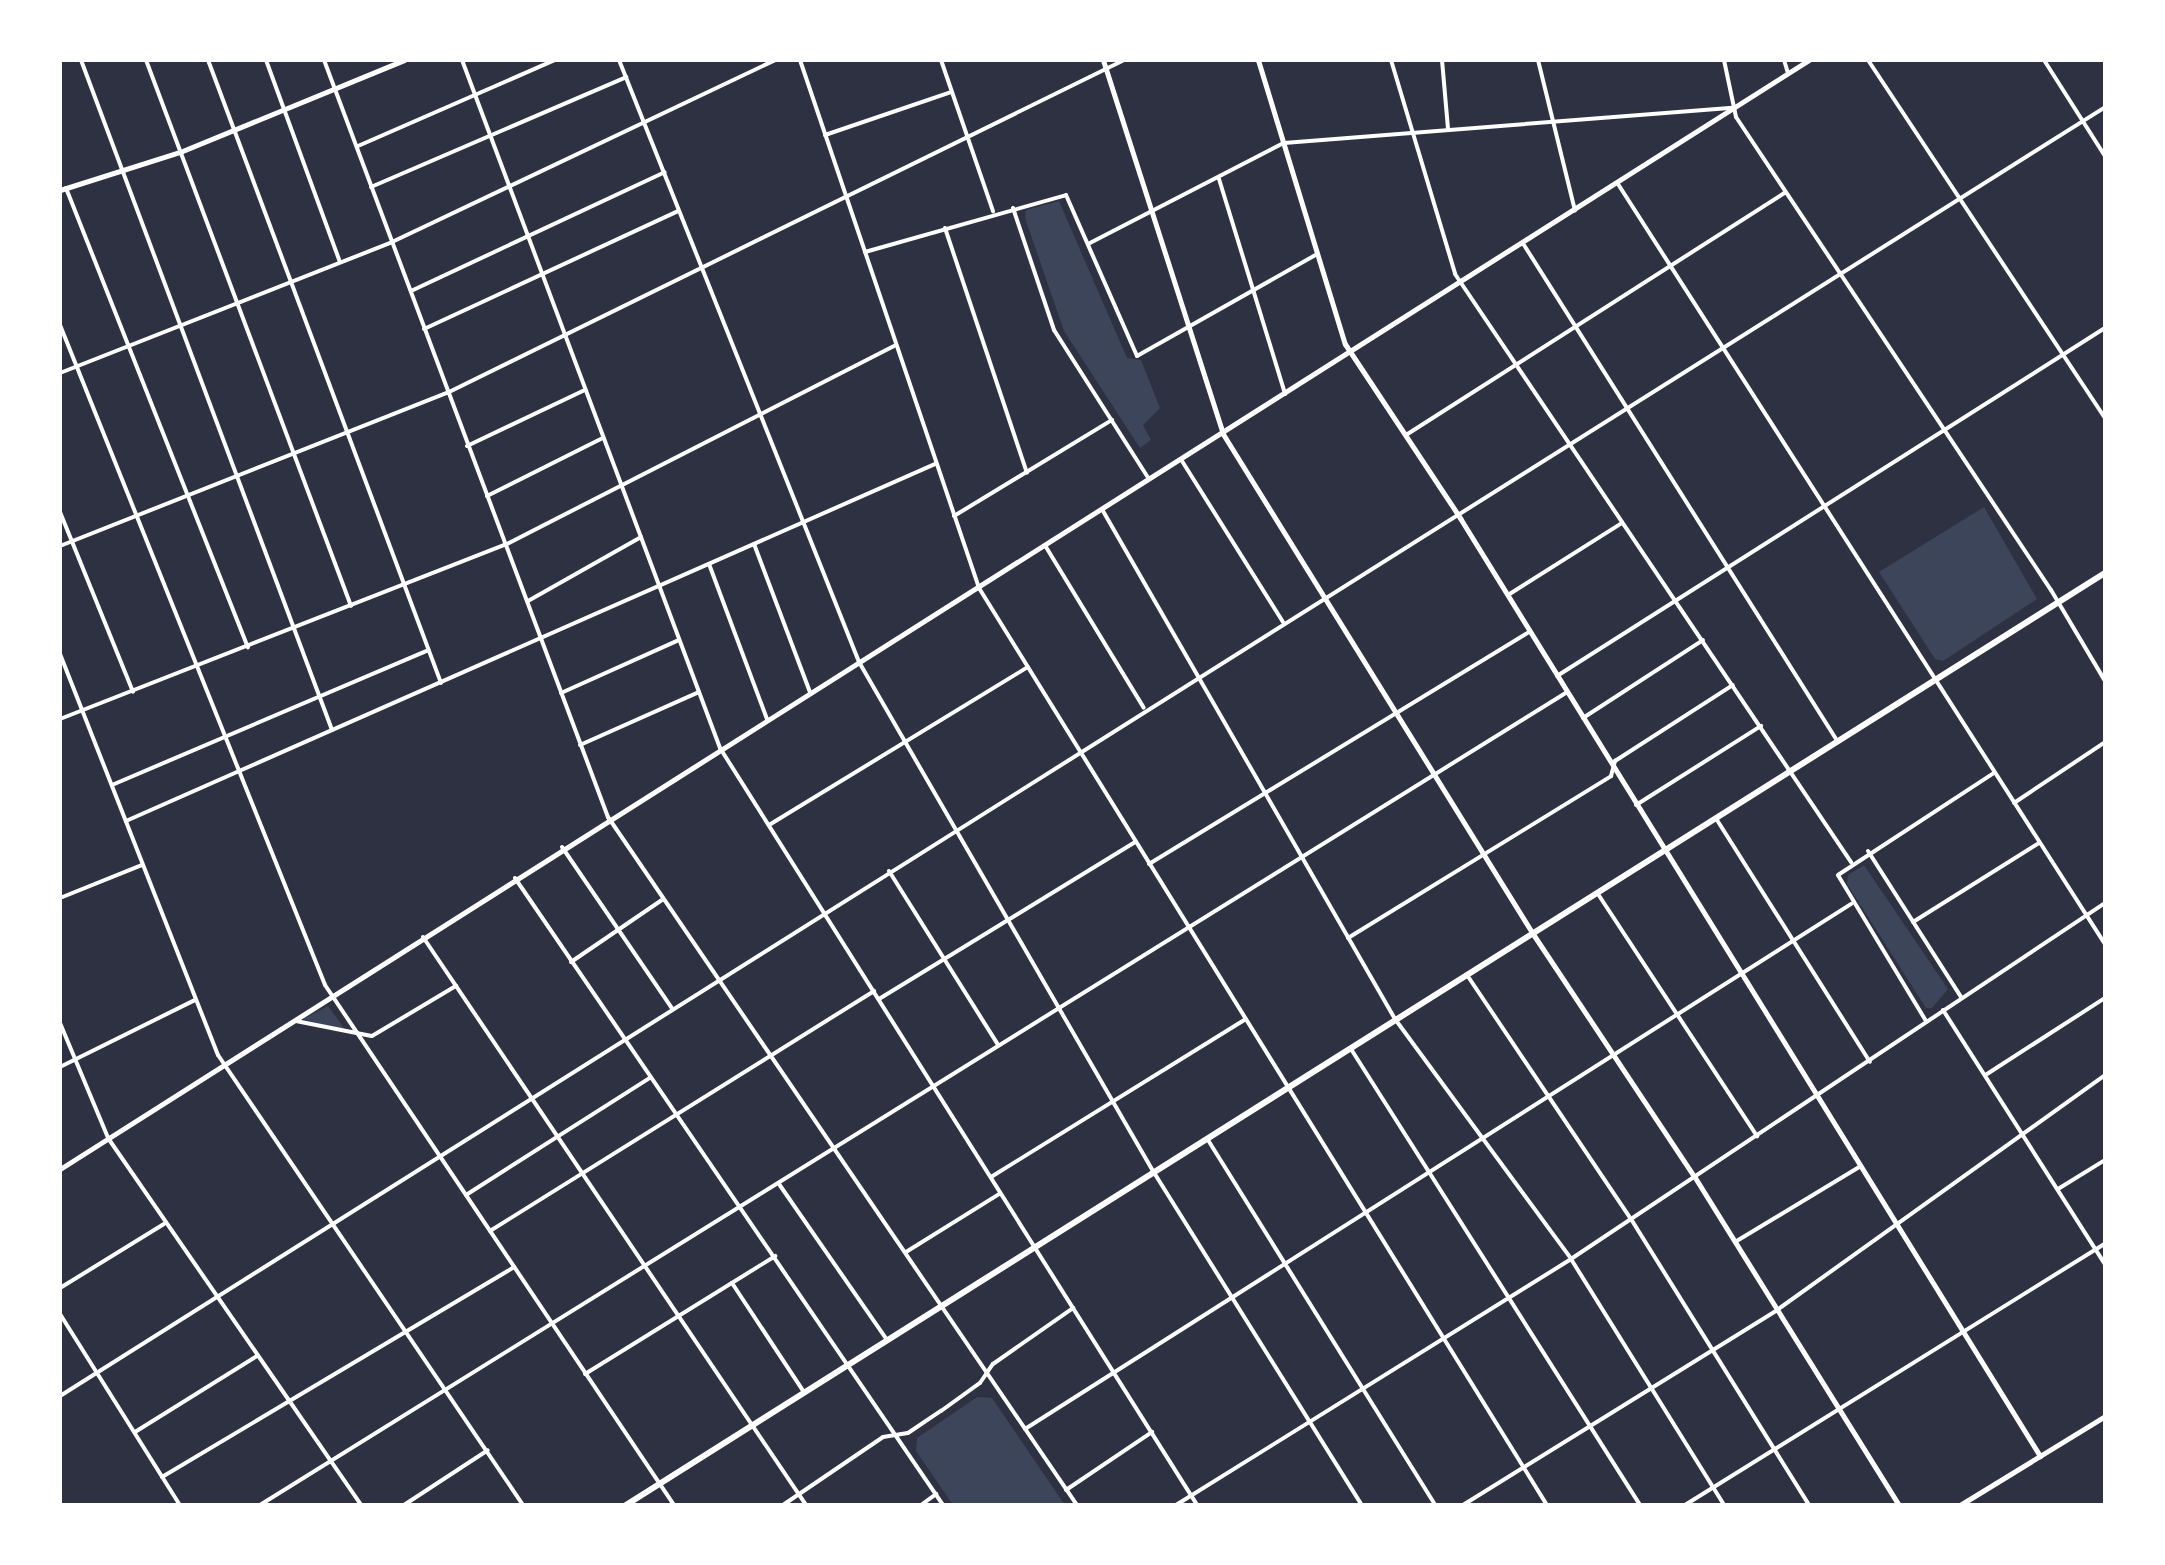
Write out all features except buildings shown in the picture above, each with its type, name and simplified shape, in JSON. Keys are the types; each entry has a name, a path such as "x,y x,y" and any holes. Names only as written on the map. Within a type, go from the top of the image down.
{"main road":[{"path":"626,1505 2105,572"}],"street":[{"path":"81,60 332,730"},
{"path":"146,60 351,606"},
{"path":"208,60 441,683"},
{"path":"266,60 340,263"},
{"path":"324,60 608,818 1076,1505"},
{"path":"248,647 63,189 124,173 180,152 404,60"},
{"path":"462,60 720,748 1197,1505"},
{"path":"356,147 555,60"},
{"path":"620,60 858,662 1154,1171 1362,1505"},
{"path":"60,373 392,242 774,60"},
{"path":"800,60 979,588 1547,1505"},
{"path":"941,60 994,214"},
{"path":"1103,60 1224,434 1532,934 1694,1176 1898,1505"},
{"path":"60,546 447,393 1124,60"},
{"path":"1258,60 1352,352 1508,595 2040,1456"},
{"path":"1391,60 1409,131 1462,284 1851,862"},
{"path":"1442,60 1448,128"},
{"path":"1538,60 1574,211"},
{"path":"1724,60 1735,94 1733,108 1785,193 2059,603 2105,681"},
{"path":"1784,60 1788,73"},
{"path":"60,1169 562,847 1462,284 1809,60"},
{"path":"1868,60 2105,418"},
{"path":"2044,60 2105,156"},
{"path":"371,187 626,76"},
{"path":"825,135 951,92"},
{"path":"60,1396 1078,748 1460,518 2105,107"},
{"path":"1088,244 1284,143 1733,108"},
{"path":"410,292 665,172"},
{"path":"1219,177 1285,394"},
{"path":"1618,184 2105,944"},
{"path":"1406,435 1785,193"},
{"path":"864,252 1060,194 1069,197 1136,356 1318,253"},
{"path":"1013,208 1054,330 1150,481"},
{"path":"424,330 680,210"},
{"path":"945,228 1027,474"},
{"path":"1524,244 1839,743"},
{"path":"60,325 332,995 674,1505"},
{"path":"1558,676 2105,328"},
{"path":"60,719 505,545 895,346"},
{"path":"467,446 585,390"},
{"path":"954,516 1112,420"},
{"path":"486,496 603,438"},
{"path":"1182,461 1284,623"},
{"path":"126,821 935,464"},
{"path":"1103,511 1395,1019 1571,1259 1724,1505"},
{"path":"60,512 133,692"},
{"path":"1508,595 1622,523"},
{"path":"526,602 642,537"},
{"path":"754,544 810,692"},
{"path":"1046,547 1144,708"},
{"path":"708,564 767,719"},
{"path":"1149,864 1530,632"},
{"path":"561,693 679,640"},
{"path":"1583,718 1704,640"},
{"path":"112,785 428,650"},
{"path":"60,654 223,1064 523,1505"},
{"path":"770,825 1028,666"},
{"path":"1348,938 1611,776 1613,768 1733,685"},
{"path":"580,744 699,692"},
{"path":"260,1505 1567,692"},
{"path":"1636,805 1761,726"},
{"path":"2014,804 2105,742"},
{"path":"1926,1021 1851,904 1838,875 1851,862 1994,773"},
{"path":"1716,820 1870,1062"},
{"path":"879,999 1135,842"},
{"path":"1913,922 2039,843"},
{"path":"562,847 672,1008"},
{"path":"1868,851 1962,998"},
{"path":"60,898 142,865"},
{"path":"888,870 998,1045"},
{"path":"515,878 943,1505"},
{"path":"1598,894 1757,1136"},
{"path":"571,962 664,899"},
{"path":"1025,1429 1112,1369 1851,904"},
{"path":"1176,1505 1571,1259 2105,904"},
{"path":"423,937 556,1137 682,1315 806,1505"},
{"path":"1467,974 1631,1219 1808,1505"},
{"path":"292,1020 372,1036 456,986"},
{"path":"490,1232 874,990"},
{"path":"1986,1075 2105,998"},
{"path":"60,1067 195,1000"},
{"path":"1943,1010 2105,1264"},
{"path":"991,1177 1244,1020"},
{"path":"60,1023 108,1138 361,1505"},
{"path":"1350,1048 1640,1505"},
{"path":"1463,1505 1777,1310 2020,1131 2105,1074"},
{"path":"466,1196 650,1078"},
{"path":"1207,1138 1435,1505"},
{"path":"2058,1189 2105,1160"},
{"path":"1736,1242 1862,1166"},
{"path":"778,1183 887,1340"},
{"path":"906,1252 1001,1193"},
{"path":"60,1288 164,1224"},
{"path":"1686,1505 2105,1244"},
{"path":"585,1374 774,1256"},
{"path":"162,1477 514,1267"},
{"path":"732,1283 804,1393"},
{"path":"783,1505 895,1435 924,1422 1073,1308"},
{"path":"60,1314 180,1505"},
{"path":"134,1432 256,1356"},
{"path":"1960,1505 1971,1502 2105,1416"},
{"path":"1066,1490 1152,1432"},
{"path":"404,1505 488,1450"},
{"path":"922,1505 936,1494"}],"shaded area":[{"path":"1059,201 1127,358 1141,360 1160,408 1143,425 1151,440 1140,448 1064,331 1025,218 1026,210"},
{"path":"1984,507 2037,599 1943,661 1935,659 1879,572"},
{"path":"1864,865 1948,989 1932,1008 1926,1008 1847,884 1848,875"},
{"path":"328,1006 347,1032 303,1019"},
{"path":"977,1397 992,1398 1065,1505 953,1505 916,1451 917,1438"}]}
